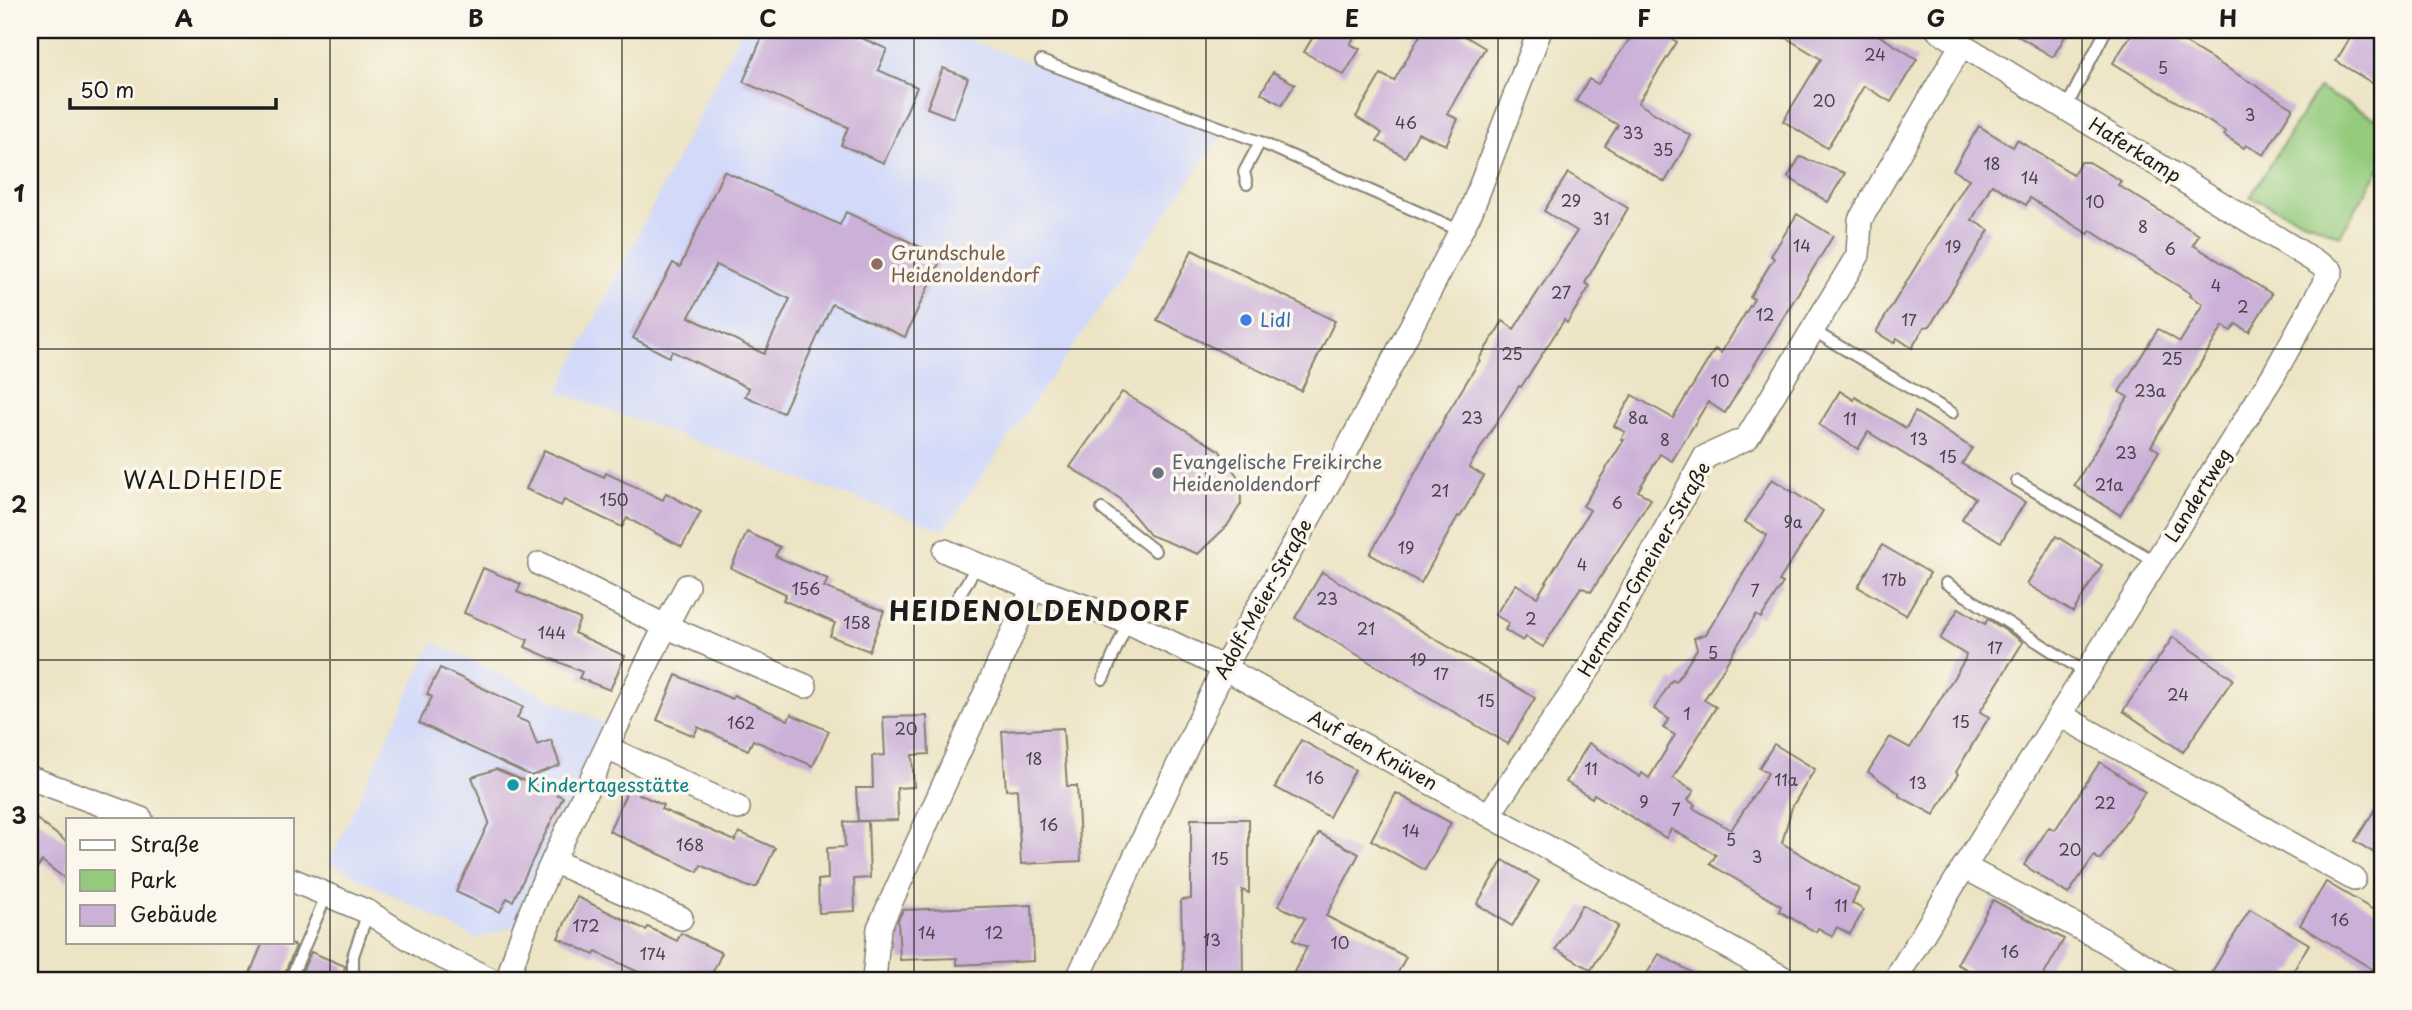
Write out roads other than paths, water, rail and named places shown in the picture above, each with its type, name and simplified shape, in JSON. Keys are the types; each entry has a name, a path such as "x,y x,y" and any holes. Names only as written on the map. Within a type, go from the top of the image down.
{"street":[{"name":"Adolf-Meier-Straße","path":"1077,980 1224,668 1345,454 1471,211 1540,30"},
{"name":"Haferkamp","path":"1938,30 2331,271"},
{"name":"Hermann-Gmeiner-Straße","path":"1489,814 1591,664 1705,457 1747,438 1858,255 1860,220 1962,44"},
{"name":"Landertweg","path":"1895,980 2274,374 2331,271"},
{"name":"Auf den Knüven","path":"945,551 1032,588 1128,622 1224,668 1787,980"},
{"path":"540,565 666,626 805,687"},
{"path":"508,980 519,940 553,861 687,586"},
{"path":"874,980 879,928 1032,588"},
{"path":"2060,715 2354,879"},
{"path":"607,748 738,808"},
{"path":"30,778 138,818"},
{"path":"553,861 681,918"},
{"path":"1964,867 2103,940 2168,980"},
{"path":"294,881 368,912 426,949 491,980"}],"lane":[{"path":"2066,107 2106,30"},
{"path":"1041,61 1260,142 1461,231"},
{"path":"1247,184 1244,172 1260,142"},
{"path":"1812,330 1952,413"},
{"path":"2017,481 2156,562"},
{"path":"1102,509 1155,551"},
{"path":"946,616 976,566"},
{"path":"1946,583 2086,673"},
{"path":"1103,679 1128,622"},
{"path":"290,980 326,896"},
{"path":"350,980 353,973 353,956 368,912"}],"place":[{"name":"Grundschule Heidenoldendorf","path":"877,264"},
{"name":"Lidl","path":"1246,320"},
{"name":"Evangelische Freikirche Heidenoldendorf","path":"1158,473"},
{"name":"Kindertagesstätte","path":"513,785"}],"district":[{"name":"WALDHEIDE","path":"204,481"},
{"name":"HEIDENOLDENDORF","path":"1040,612"}]}
